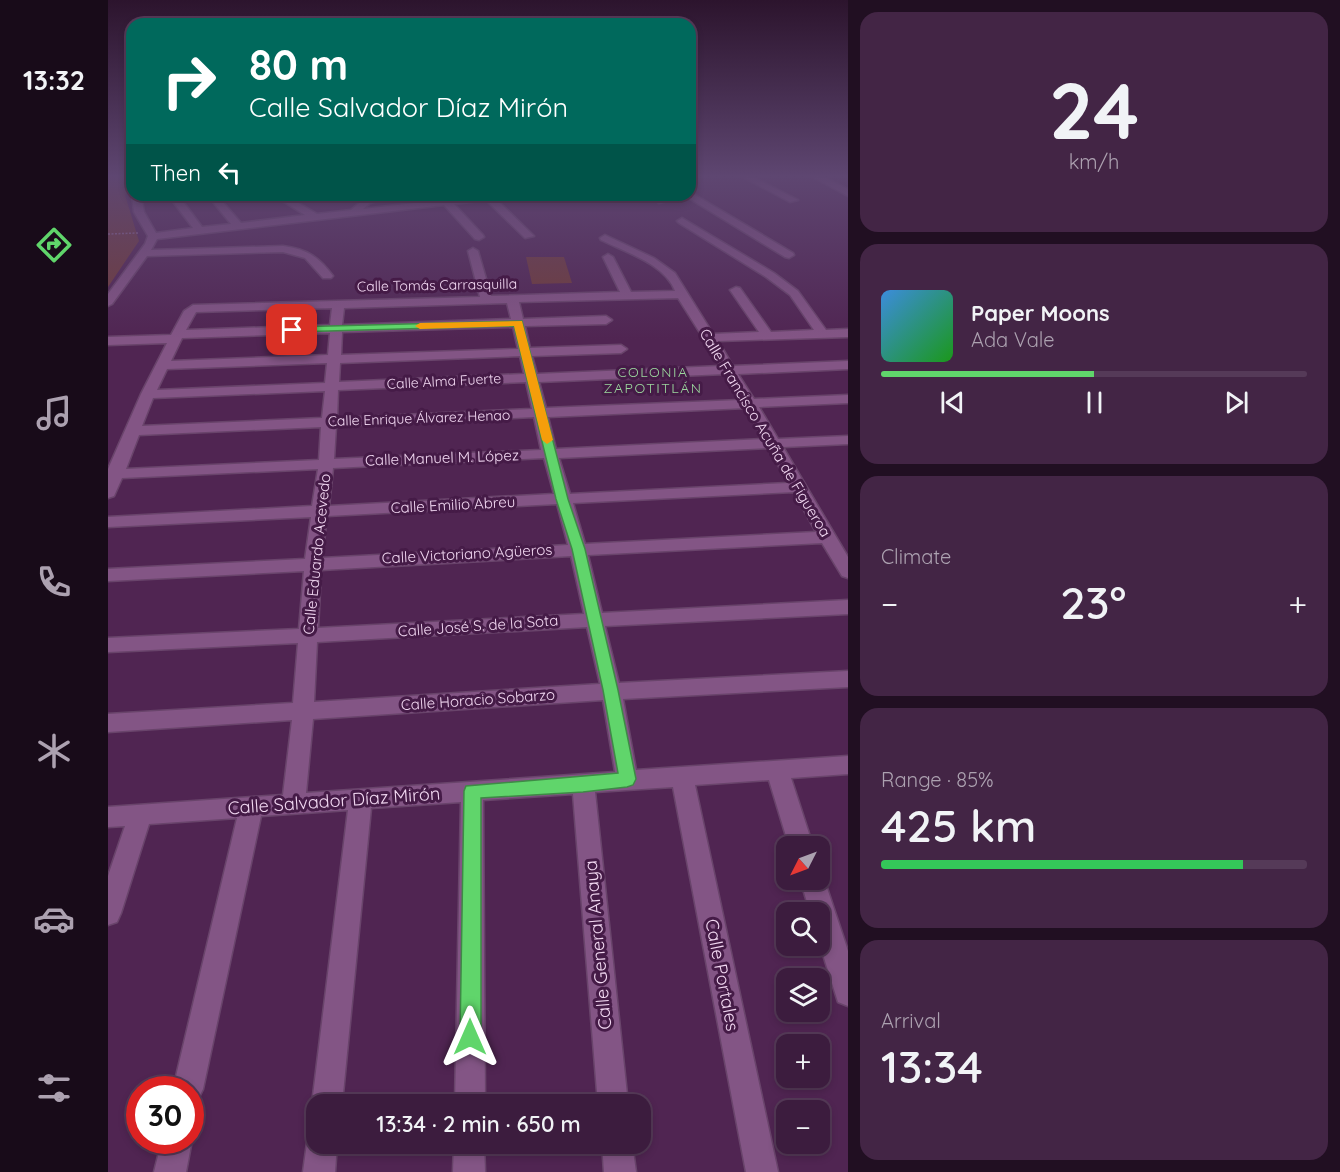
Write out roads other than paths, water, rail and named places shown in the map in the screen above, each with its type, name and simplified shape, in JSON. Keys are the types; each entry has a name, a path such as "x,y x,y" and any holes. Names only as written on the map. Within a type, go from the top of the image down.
{"street":[{"path":"153,233 214,230"},
{"path":"221,230 222,241"},
{"path":"472,230 479,237"},
{"path":"522,230 529,236"},
{"path":"696,230 788,288 823,334"},
{"path":"747,230 789,255"},
{"path":"108,302 144,253 153,233"},
{"name":"Calle Francisco Acuña de Figueroa","path":"605,238 664,268 677,280 682,294 750,403 848,572"},
{"path":"144,253 292,250 312,256 327,276"},
{"path":"473,251 486,298"},
{"path":"608,257 626,294"},
{"path":"736,290 767,335"},
{"name":"Calle Tomás Carrasquilla","path":"177,337 189,311 193,309 486,298 682,294"},
{"path":"512,299 550,454 578,549 611,690 627,779"},
{"name":"Calle Eduardo Acevedo","path":"293,805 303,712 313,562 326,463 327,422 338,303"},
{"path":"108,341 337,328 606,320"},
{"path":"708,338 848,333"},
{"path":"108,493 112,474 177,337"},
{"path":"164,364 621,349"},
{"name":"Calle Alma Fuerte","path":"148,394 848,365"},
{"name":"Calle Enrique Álvarez Henao","path":"133,431 848,399"},
{"name":"Calle Manuel M. López","path":"112,474 848,440"},
{"name":"Calle Emilio Abreu","path":"108,522 797,487"},
{"name":"Calle Victoriano Agüeros","path":"108,574 826,537"},
{"name":"Calle José S. de la Sota","path":"108,645 309,637 593,619 848,608"},
{"name":"Calle Horacio Sobarzo","path":"108,723 611,690 848,679"},
{"name":"Calle Salvador Díaz Mirón","path":"108,817 583,785 627,779 778,772 848,765"},
{"path":"778,772 798,836"},
{"name":"Calle Portales","path":"682,778 762,1172"},
{"name":"Calle General Anaya","path":"583,785 612,1094"},
{"path":"470,1094 472,791"},
{"path":"328,1094 361,799"},
{"path":"191,1076 251,808"},
{"path":"108,913 140,815"},
{"path":"816,890 848,992"},
{"path":"170,1172 174,1154"},
{"path":"319,1172 321,1154"},
{"path":"469,1172 470,1154"},
{"path":"618,1154 620,1172"}],"district":[{"name":"COLONIA ZAPOTITLÁN","path":"653,380"}]}
